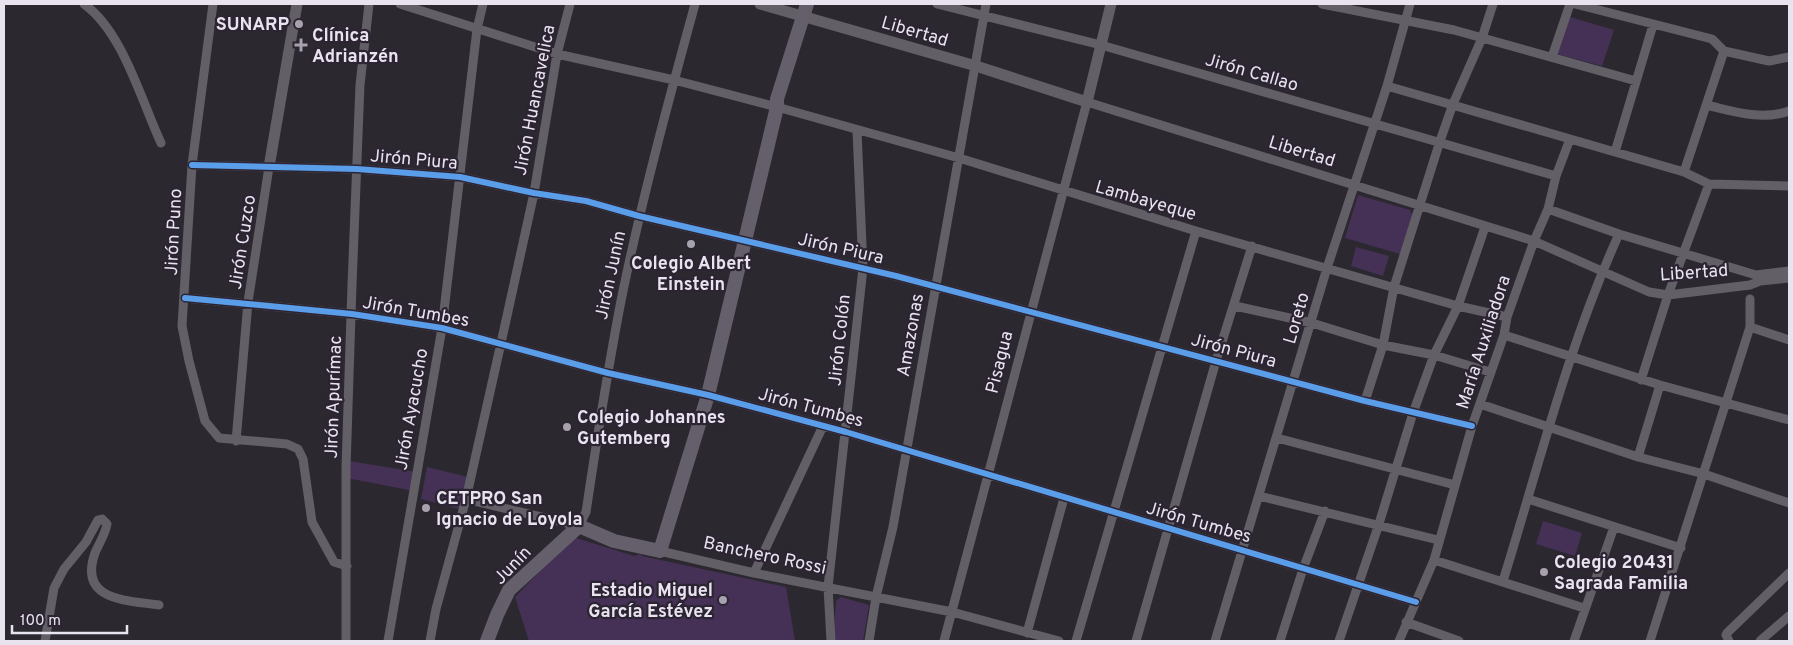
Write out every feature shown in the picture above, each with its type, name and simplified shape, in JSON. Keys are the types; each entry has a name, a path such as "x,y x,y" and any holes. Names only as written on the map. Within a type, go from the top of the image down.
{"main road":[{"path":"660,552 708,395 777,107 782,102 807,14 815,4"},
{"name":"Banchero Rossi","path":"579,526 614,541 660,552"},
{"name":"Junín","path":"487,641 509,590 579,526"}],"street":[{"path":"84,4 107,25 117,42 161,143"},
{"name":"Jirón Puno","path":"214,4 192,166 186,298 182,326 189,361 205,420 219,438 287,444 298,449 303,459 312,522 334,562 347,566"},
{"name":"Jirón Cuzco","path":"236,441 248,302 297,4"},
{"name":"Jirón Apurímac","path":"346,641 346,467 360,85 369,4"},
{"name":"Lambayeque","path":"400,4 556,54 674,80 777,107 857,131 959,158 1062,192 1196,231 1458,306 1507,317"},
{"name":"Jirón Ayacucho","path":"388,641 442,328 478,29 483,4"},
{"name":"Jirón Huancavelica","path":"430,641 436,609 466,499 534,193 556,54 570,4"},
{"name":"Jirón Junín","path":"579,526 586,512 608,373 639,216 695,4"},
{"name":"Libertad","path":"760,4 807,14 1534,241 1649,292 1668,295 1750,285 1758,278 1789,278"},
{"name":"Jirón Callao","path":"937,4 1101,45 1375,125 1440,141 1556,176"},
{"name":"Amazonas","path":"870,641 876,597 893,527 986,4"},
{"name":"Pisagua","path":"944,641 1111,4"},
{"path":"1322,4 1482,38 1636,81"},
{"name":"Loreto","path":"1215,641 1327,268 1375,125 1410,4"},
{"path":"1364,401 1383,345 1394,287 1440,141 1453,104 1482,38 1493,4"},
{"path":"1552,57 1570,4"},
{"path":"1575,4 1712,39 1724,51 1769,61 1789,57"},
{"path":"1615,152 1653,25"},
{"path":"1684,172 1724,51"},
{"path":"1387,86 1684,172 1709,184 1789,186"},
{"path":"1706,105 1751,116 1779,115 1789,111"},
{"name":"Jirón Colón","path":"831,641 828,587 863,268 857,131"},
{"name":"María Auxiliadora","path":"1399,641 1434,560 1438,540 1472,426 1504,335 1507,317 1534,241 1548,209 1556,176 1570,139"},
{"name":"Jirón Piura","path":"192,166 357,169 460,177 534,193 586,201 639,216 863,268 1163,346 1364,401 1472,426"},
{"path":"1642,380 1668,295 1709,184"},
{"path":"1548,209 1619,234 1684,252 1758,278 1789,271"},
{"path":"1339,641 1397,469 1413,413 1434,355 1458,306 1485,227"},
{"path":"1076,641 1196,231"},
{"path":"1503,581 1570,356 1619,234"},
{"path":"1136,641 1216,361 1235,306 1252,246"},
{"name":"Jirón Tumbes","path":"186,298 248,302 352,314 442,328 608,373 708,395 846,432 1169,530 1243,550 1416,602"},
{"path":"1650,641 1750,327 1750,299"},
{"path":"1235,306 1312,323 1383,345 1434,355 1490,372"},
{"path":"1750,327 1789,340"},
{"path":"1504,335 1642,380 1789,420"},
{"path":"1638,457 1660,385"},
{"path":"1480,404 1638,457 1704,474 1789,503"},
{"path":"754,573 823,426"},
{"path":"1277,438 1456,484"},
{"path":"1259,496 1325,511 1378,527 1438,540"},
{"path":"1027,633 1064,498"},
{"name":"Banchero Rossi","path":"466,499 579,526"},
{"path":"1528,499 1681,548"},
{"path":"1280,641 1303,569 1325,511"},
{"path":"45,641 54,588 64,568 86,542 98,520 102,519 107,524 91,568 94,584 102,593 116,598 159,604"},
{"path":"1574,641 1614,527"},
{"name":"Banchero Rossi","path":"660,552 754,573 952,612 1059,641"},
{"path":"1434,560 1584,608"},
{"path":"1729,641 1726,635 1727,632 1788,577"},
{"path":"1764,640 1789,616"},
{"path":"1406,622 1459,641"}],"shaded area":[{"path":"1570,17 1614,30 1602,66 1557,54"},
{"path":"1358,195 1410,210 1413,216 1400,254 1345,238"},
{"path":"1356,247 1389,256 1383,276 1351,266"},
{"path":"349,461 417,472 414,491 347,478"},
{"path":"427,467 468,477 459,509 421,499"},
{"path":"1543,521 1582,533 1575,556 1536,544"},
{"path":"573,537 634,556 641,554 642,556 786,587 795,641 529,641 515,597"},
{"path":"841,597 869,605 863,641 833,641 836,601"}],"cycle path":[{"path":"192,165 357,169 460,177 534,193 586,201 639,216 896,276 1365,401 1472,426"},
{"path":"185,298 352,314 442,328 608,373 708,395 846,432 1416,602"}],"place":[{"name":"SUNARP","path":"299,24"},
{"name":"Clínica Adrianzén","path":"301,45"},
{"name":"Colegio Albert Einstein","path":"691,244"},
{"name":"Colegio Johannes Gutemberg","path":"567,427"},
{"name":"CETPRO San Ignacio de Loyola","path":"426,508"},
{"name":"Colegio 20431 Sagrada Familia","path":"1544,572"},
{"name":"Estadio Miguel García Estévez","path":"723,600"}]}
